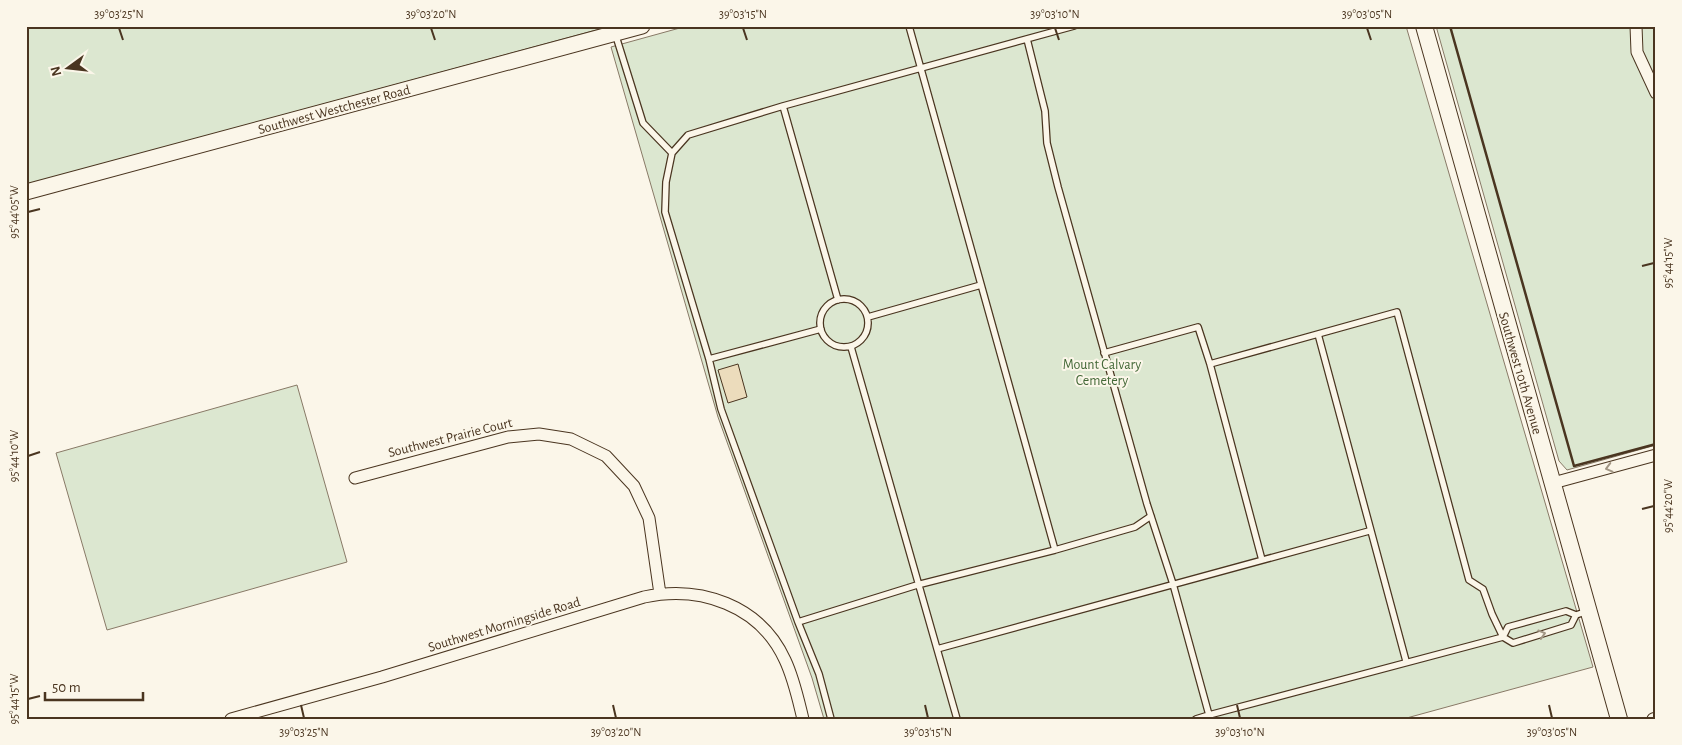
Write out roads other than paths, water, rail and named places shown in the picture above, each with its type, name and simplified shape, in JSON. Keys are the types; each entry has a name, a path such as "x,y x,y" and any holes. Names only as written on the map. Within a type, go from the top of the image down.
{"main road":[{"name":"Southwest 10th Avenue","path":"1424,26 1552,483 1582,613 1619,719"}],"street":[{"name":"Southwest Westchester Road","path":"26,192 642,26"},
{"path":"1636,26 1637,52 1656,93"},
{"name":"Southwest Prairie Court","path":"355,478 508,436 539,434 571,439 606,456 634,486 649,518 660,594"},
{"path":"1552,483 1656,455"},
{"name":"Southwest Morningside Road","path":"231,719 382,677 660,594 680,592 699,594 726,603 747,615 775,643 793,682 803,719"}],"lane":[{"path":"909,26 1056,550"},
{"path":"831,719 819,674 798,622 721,409 709,359 665,212 666,182 672,153 688,135 784,106 1074,26"},
{"path":"615,33 643,122 672,153"},
{"path":"1027,39 1045,111 1047,142 1104,353 1151,516 1173,584 1209,715"},
{"path":"784,106 838,300"},
{"path":"868,317 981,286"},
{"path":"838,300 856,302 864,309 868,317 865,335 859,342 850,347 832,344 825,338 821,329 820,320 824,311 830,304 838,300"},
{"path":"1210,364 1397,312 1469,580 1483,589 1503,637 1513,643 1571,625 1582,613"},
{"path":"1104,353 1198,327 1210,364 1262,560"},
{"path":"709,359 821,329"},
{"path":"1318,334 1406,661"},
{"path":"850,347 957,719"},
{"path":"798,622 918,585 1056,550 1135,527 1151,516"},
{"path":"937,649 1370,531"},
{"path":"1196,719 1406,661 1503,637 1508,628 1566,611 1582,613"}],"park label":[{"name":"Mount Calvary Cemetery","path":"1102,372"}]}
